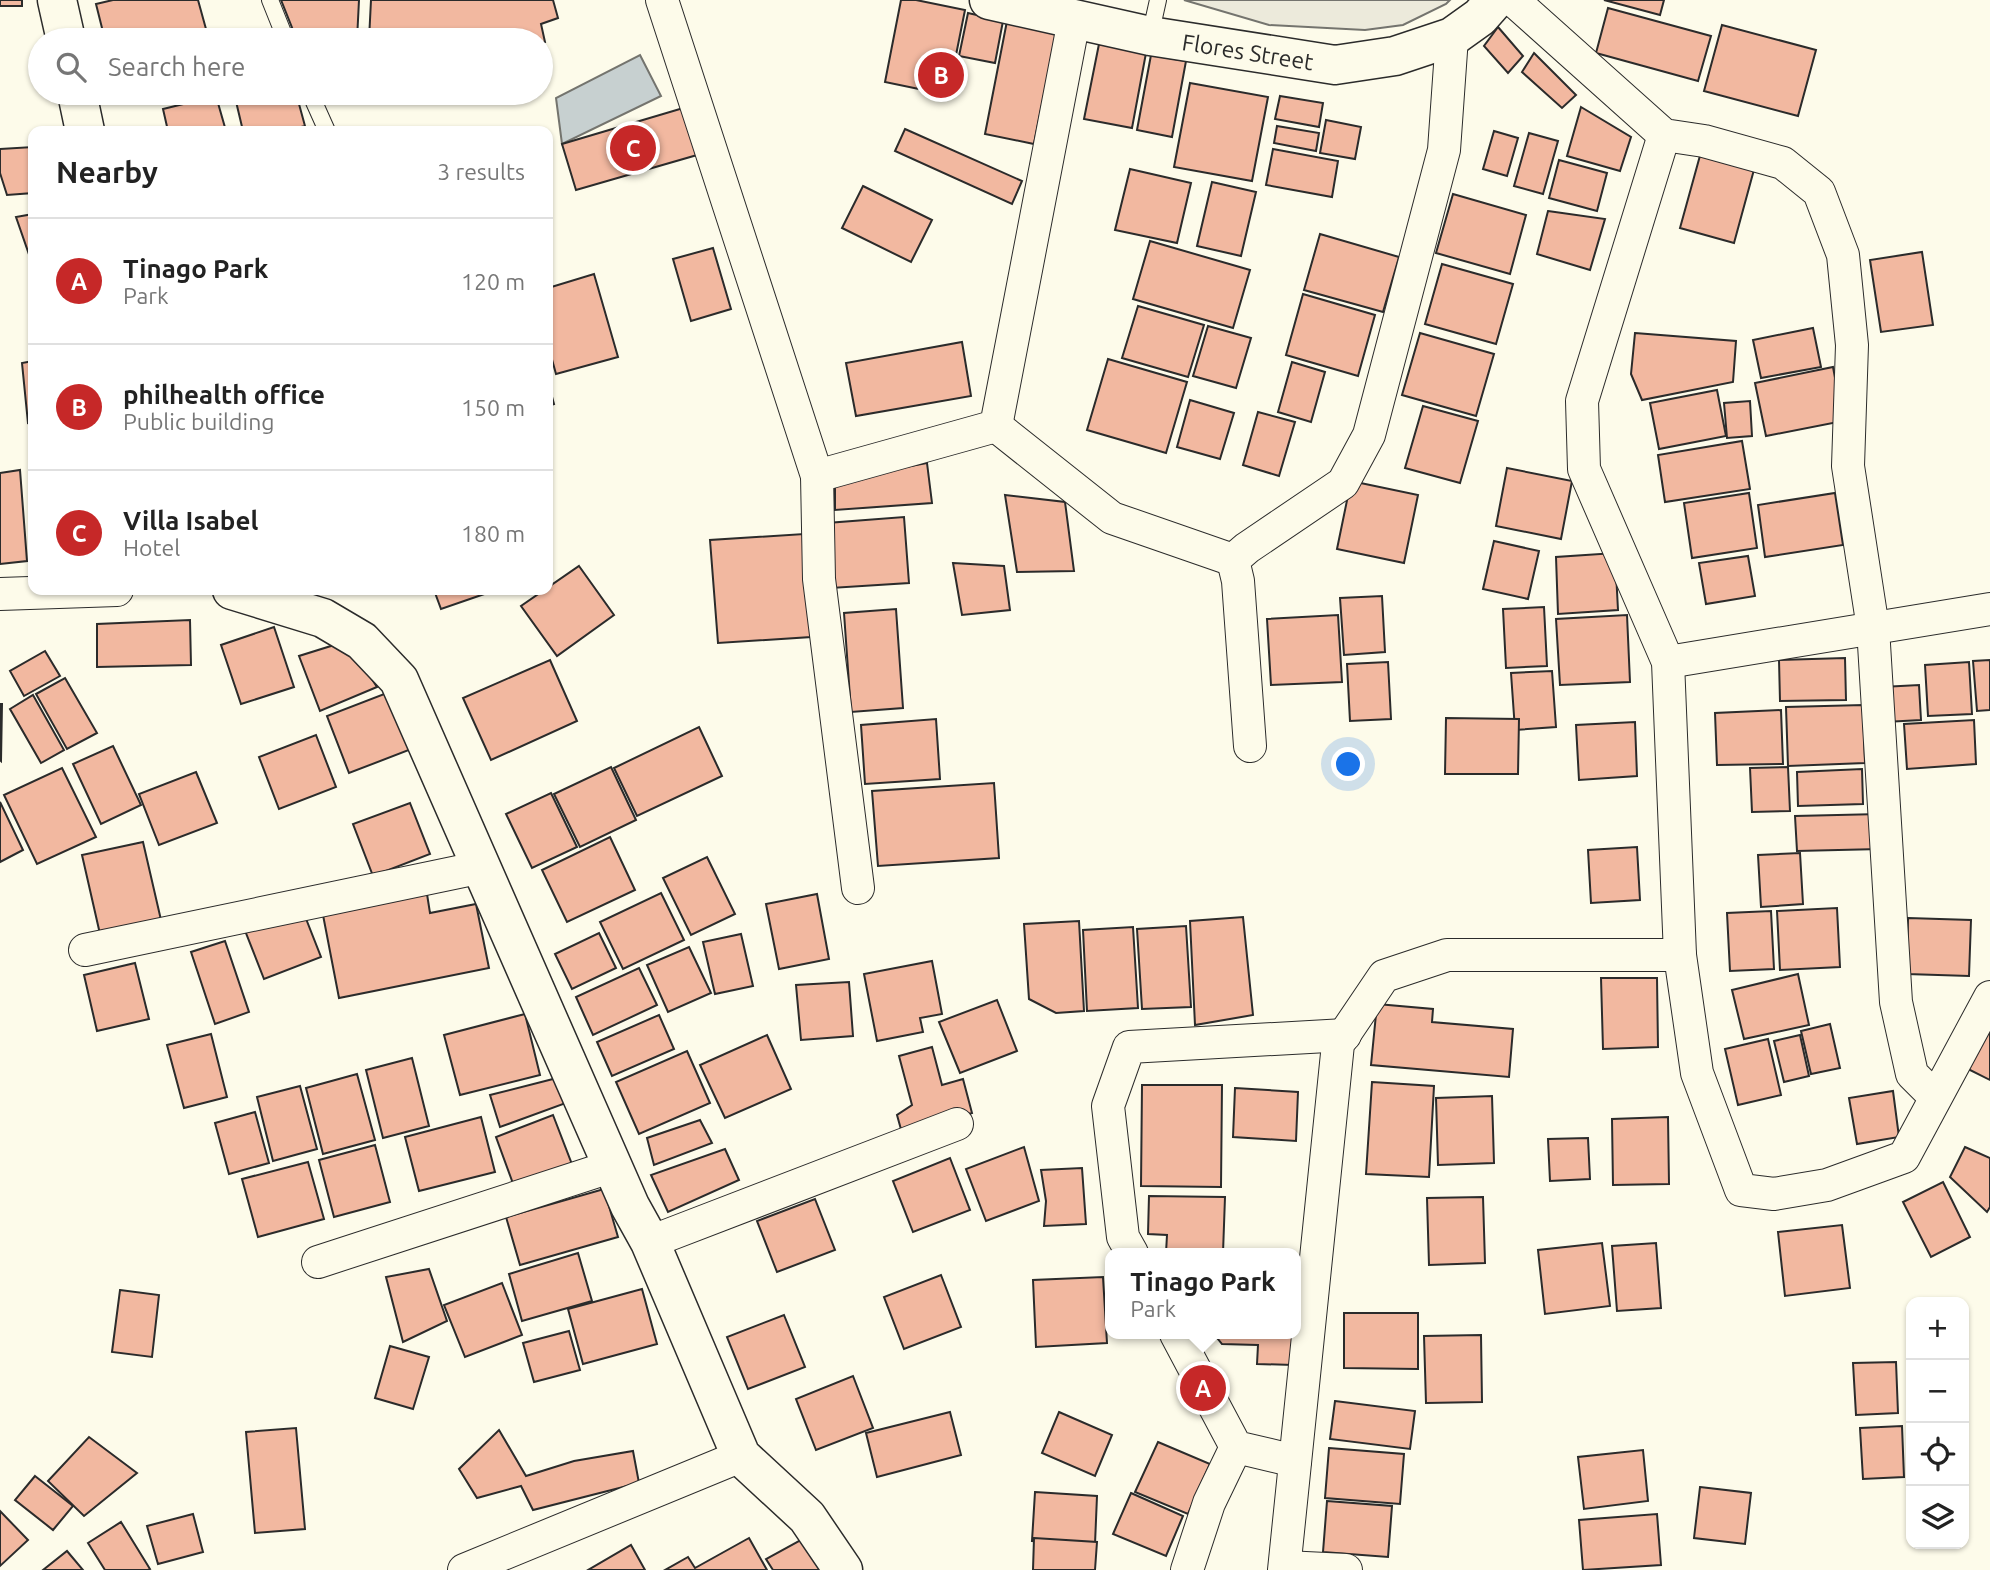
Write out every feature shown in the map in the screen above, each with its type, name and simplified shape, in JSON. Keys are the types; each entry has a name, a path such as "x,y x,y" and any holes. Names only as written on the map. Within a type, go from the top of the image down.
{"street":[{"path":"57,0 63,28"},
{"path":"662,0 817,476 819,579 858,888"},
{"name":"Flores Street","path":"989,0 1074,20 1154,18 1335,65 1395,56 1452,37 1480,17 1495,0"},
{"path":"1513,0 1664,135 1704,141 1783,163 1819,192 1843,255 1852,345 1848,466 1873,628 1896,1002 1912,1074 1935,1097"},
{"path":"996,426 1074,20"},
{"path":"1233,560 1343,483 1369,435 1444,150 1452,37"},
{"path":"80,105 84,126"},
{"path":"1664,135 1582,401 1584,469 1668,662 1680,955 1697,1073 1741,1190 1774,1194 1827,1185 1904,1157 1990,997"},
{"path":"817,476 996,426"},
{"path":"996,426 1112,518 1233,560"},
{"path":"1233,560 1238,581 1250,746"},
{"path":"0,594 28,593"},
{"path":"248,595 323,618 362,641 400,680 630,1206 650,1242 741,1456 807,1517 843,1570"},
{"path":"1668,662 1990,609"},
{"path":"85,950 482,867"},
{"path":"1346,1570 1284,1569 1338,1044 1384,976 1447,955 1680,955"},
{"path":"1129,1248 1123,1237 1108,1106 1129,1047 1345,1035"},
{"path":"650,1242 957,1124"},
{"path":"318,1262 613,1167"},
{"path":"1179,1339 1236,1447 1295,1461"},
{"path":"1186,1570 1209,1503 1236,1447"},
{"path":"464,1570 741,1456"}],"lane":[{"path":"270,0 281,28"},
{"path":"315,105 325,126"}],"shaded area":[{"path":"1184,0 1450,0 1403,25 1365,30 1269,25"},
{"path":"640,55 661,96 562,144 556,98"}],"building":[{"path":"0,0 22,0 22,6 0,6"},
{"path":"113,0 198,0 206,28 102,28 96,4"},
{"path":"281,0 359,0 358,28 292,28"},
{"path":"371,0 553,0 558,18 541,24 542,28 370,28"},
{"path":"901,0 916,0 965,10 948,95 885,82"},
{"path":"1604,0 1664,0 1660,15"},
{"path":"1608,8 1711,36 1698,81 1596,53"},
{"path":"968,13 1003,21 995,63 959,56"},
{"path":"1007,21 1057,31 1034,144 985,134"},
{"path":"1722,25 1816,50 1798,116 1704,91"},
{"path":"1498,27 1523,56 1508,73 1484,46"},
{"path":"1099,44 1146,53 1132,128 1084,119"},
{"path":"1534,53 1576,95 1562,108 1522,72"},
{"path":"1151,55 1186,61 1172,137 1137,130"},
{"path":"1190,83 1268,97 1252,181 1174,167"},
{"path":"1280,96 1323,103 1319,127 1275,119"},
{"path":"179,105 219,105 225,126 167,126 163,109"},
{"path":"237,105 299,105 305,126 242,126"},
{"path":"690,106 704,153 576,190 562,144"},
{"path":"1581,107 1631,137 1620,171 1567,156"},
{"path":"1326,120 1361,127 1355,159 1320,153"},
{"path":"1277,126 1319,133 1316,151 1274,143"},
{"path":"905,129 1022,181 1012,204 895,151"},
{"path":"1494,131 1518,138 1507,176 1483,169"},
{"path":"1529,133 1558,141 1543,194 1514,186"},
{"path":"28,147 28,193 7,195 0,173 0,149"},
{"path":"1273,149 1338,161 1332,197 1266,185"},
{"path":"1701,152 1755,166 1734,243 1680,228"},
{"path":"1559,160 1607,173 1597,211 1549,198"},
{"path":"1130,169 1191,183 1177,243 1115,230"},
{"path":"1212,182 1256,192 1241,256 1197,246"},
{"path":"863,186 932,220 911,262 842,228"},
{"path":"1453,194 1526,215 1510,274 1436,253"},
{"path":"1548,211 1605,219 1590,270 1537,254"},
{"path":"28,215 28,252 16,217"},
{"path":"1320,234 1399,257 1383,312 1304,290"},
{"path":"1150,241 1250,270 1233,328 1133,299"},
{"path":"713,248 731,309 691,321 673,259"},
{"path":"1922,252 1933,325 1881,332 1870,260"},
{"path":"1442,264 1513,284 1496,344 1425,324"},
{"path":"594,274 618,357 556,374 553,363 553,286"},
{"path":"1303,294 1375,315 1358,376 1286,355"},
{"path":"1138,306 1204,325 1188,377 1122,358"},
{"path":"1208,326 1251,338 1236,388 1193,376"},
{"path":"1813,328 1821,367 1761,378 1753,340"},
{"path":"1420,333 1494,354 1476,416 1402,395"},
{"path":"1635,333 1736,341 1733,382 1642,400 1631,374"},
{"path":"962,342 971,396 856,416 846,363"},
{"path":"1108,359 1187,382 1166,453 1087,430"},
{"path":"28,362 28,423 22,363"},
{"path":"1292,362 1325,372 1311,422 1278,412"},
{"path":"1833,367 1843,421 1766,436 1755,383"},
{"path":"1717,390 1726,436 1659,449 1650,403"},
{"path":"1190,400 1234,413 1220,459 1177,447"},
{"path":"1750,401 1752,436 1727,438 1724,403"},
{"path":"1423,406 1478,421 1460,483 1405,468"},
{"path":"1258,412 1295,422 1279,476 1243,465"},
{"path":"1742,441 1750,489 1665,502 1658,455"},
{"path":"927,463 932,503 835,510 835,480"},
{"path":"1507,468 1572,481 1561,539 1496,526"},
{"path":"20,470 27,561 0,564 0,473"},
{"path":"1351,481 1418,495 1404,563 1337,549"},
{"path":"1749,493 1757,548 1692,558 1684,503"},
{"path":"1835,493 1843,545 1765,557 1758,505"},
{"path":"1005,495 1065,502 1074,571 1017,572"},
{"path":"904,517 909,583 831,588 827,523"},
{"path":"804,534 811,637 718,643 710,540"},
{"path":"1494,541 1539,551 1528,599 1483,589"},
{"path":"1615,553 1618,610 1558,614 1556,557"},
{"path":"1748,556 1755,596 1706,604 1699,563"},
{"path":"953,563 1004,566 1010,610 962,615"},
{"path":"579,566 614,615 557,656 521,606 537,595 553,595 553,584"},
{"path":"436,595 482,595 441,609"},
{"path":"1382,596 1385,652 1344,655 1340,598"},
{"path":"1544,607 1547,666 1506,668 1503,609"},
{"path":"896,609 903,708 851,712 844,613"},
{"path":"1338,615 1342,682 1271,685 1267,619"},
{"path":"1627,615 1630,682 1560,685 1556,619"},
{"path":"190,620 191,665 97,667 97,624"},
{"path":"274,627 294,687 241,704 221,645"},
{"path":"347,641 377,687 320,711 299,656"},
{"path":"45,651 60,676 24,696 10,671"},
{"path":"1845,658 1846,700 1780,701 1779,660"},
{"path":"550,660 577,721 491,760 463,698"},
{"path":"1990,660 1990,710 1977,711 1973,661"},
{"path":"1388,662 1391,719 1350,721 1347,664"},
{"path":"1969,662 1972,714 1928,716 1925,665"},
{"path":"1552,671 1556,727 1515,730 1511,673"},
{"path":"65,678 97,733 67,749 36,694"},
{"path":"1919,685 1921,720 1885,722 1882,687"},
{"path":"392,691 414,748 349,773 327,716"},
{"path":"33,695 64,750 41,763 10,709"},
{"path":"2,704 1,761 0,760"},
{"path":"1863,705 1865,763 1788,766 1786,707"},
{"path":"1781,710 1783,764 1717,765 1715,713"},
{"path":"1446,718 1519,719 1518,774 1445,774"},
{"path":"936,719 940,779 865,784 861,725"},
{"path":"1974,720 1976,764 1907,769 1904,724"},
{"path":"1635,722 1637,776 1579,780 1576,725"},
{"path":"699,727 722,776 637,816 614,768"},
{"path":"316,735 336,787 279,809 259,757"},
{"path":"113,746 141,805 101,824 73,764"},
{"path":"611,767 636,820 580,847 554,794"},
{"path":"1788,767 1790,811 1752,812 1750,768"},
{"path":"62,768 96,837 37,864 4,795"},
{"path":"1862,769 1863,804 1798,806 1797,772"},
{"path":"196,772 217,823 159,845 139,794"},
{"path":"994,783 999,858 878,866 872,791"},
{"path":"551,793 577,847 532,868 506,814"},
{"path":"0,802 23,850 0,862"},
{"path":"410,803 430,854 373,876 353,824"},
{"path":"1880,814 1880,849 1797,851 1795,816"},
{"path":"610,837 635,890 567,922 542,870"},
{"path":"143,842 161,920 100,934 82,855"},
{"path":"1637,847 1640,900 1591,903 1588,850"},
{"path":"1800,853 1803,904 1761,907 1758,855"},
{"path":"707,857 735,914 691,935 663,878"},
{"path":"661,893 684,940 623,969 600,922"},
{"path":"427,894 430,913 476,904 489,968 339,998 323,915"},
{"path":"817,894 829,959 779,969 766,904"},
{"path":"301,906 321,957 264,979 244,928"},
{"path":"1837,908 1840,967 1780,970 1777,911"},
{"path":"1771,911 1774,969 1730,971 1727,913"},
{"path":"1243,917 1253,1015 1195,1025 1190,921"},
{"path":"1908,918 1971,920 1969,976 1907,974"},
{"path":"1079,921 1084,1011 1056,1013 1029,999 1024,924"},
{"path":"1186,926 1191,1007 1142,1009 1137,929"},
{"path":"1133,927 1138,1008 1087,1011 1083,930"},
{"path":"599,933 616,968 572,989 555,954"},
{"path":"741,934 753,986 715,994 703,942"},
{"path":"225,941 249,1012 215,1024 191,952"},
{"path":"689,947 711,993 668,1012 647,965"},
{"path":"932,961 942,1014 920,1018 923,1032 877,1041 864,974"},
{"path":"135,963 149,1019 97,1031 84,975"},
{"path":"639,968 657,1005 593,1035 576,997"},
{"path":"1798,974 1809,1025 1744,1039 1732,990"},
{"path":"1601,978 1657,978 1658,1047 1603,1049"},
{"path":"849,982 853,1036 801,1040 796,985"},
{"path":"997,1000 1017,1051 960,1073 939,1022"},
{"path":"1377,1004 1433,1009 1432,1022 1513,1029 1509,1077 1371,1065"},
{"path":"525,1014 540,1075 460,1095 444,1035"},
{"path":"659,1015 674,1049 612,1076 597,1042"},
{"path":"1830,1024 1840,1068 1811,1074 1801,1031"},
{"path":"1990,1026 1990,1080 1968,1069"},
{"path":"211,1034 227,1097 184,1108 167,1045"},
{"path":"767,1035 791,1089 725,1118 700,1065"},
{"path":"1800,1035 1809,1076 1784,1082 1774,1041"},
{"path":"1768,1039 1781,1095 1738,1105 1725,1049"},
{"path":"932,1047 942,1085 963,1079 972,1113 902,1133 897,1115 912,1105 899,1056"},
{"path":"687,1051 710,1103 639,1134 616,1082"},
{"path":"412,1058 429,1126 383,1138 366,1070"},
{"path":"357,1074 375,1140 323,1154 306,1088"},
{"path":"557,1078 566,1103 500,1127 490,1095"},
{"path":"1372,1082 1434,1086 1429,1177 1366,1174"},
{"path":"1142,1085 1222,1085 1221,1187 1141,1186"},
{"path":"300,1086 317,1149 273,1161 257,1097"},
{"path":"1235,1088 1298,1092 1296,1141 1233,1137"},
{"path":"1893,1091 1899,1137 1857,1144 1849,1098"},
{"path":"1492,1096 1494,1163 1438,1165 1436,1098"},
{"path":"255,1112 269,1163 229,1174 215,1123"},
{"path":"553,1115 573,1167 515,1189 496,1137"},
{"path":"481,1117 495,1172 419,1191 405,1137"},
{"path":"1668,1117 1669,1184 1613,1185 1612,1119"},
{"path":"700,1120 712,1143 654,1165 647,1138"},
{"path":"1588,1138 1590,1179 1550,1181 1548,1139"},
{"path":"375,1145 390,1202 334,1217 319,1160"},
{"path":"1024,1147 1039,1201 986,1221 966,1169"},
{"path":"1965,1147 1990,1158 1990,1207 1987,1212 1950,1177"},
{"path":"725,1149 739,1180 668,1212 651,1175"},
{"path":"950,1158 970,1210 913,1232 893,1181"},
{"path":"308,1162 324,1219 258,1237 242,1179"},
{"path":"1082,1168 1086,1224 1044,1226 1046,1201 1041,1170"},
{"path":"1943,1182 1970,1237 1931,1257 1903,1202"},
{"path":"604,1189 618,1237 520,1265 506,1217"},
{"path":"1149,1196 1225,1197 1223,1248 1166,1248 1167,1235 1148,1234"},
{"path":"1483,1197 1485,1263 1429,1265 1427,1198"},
{"path":"815,1199 835,1250 777,1272 757,1221"},
{"path":"1842,1225 1850,1288 1785,1296 1778,1232"},
{"path":"1602,1243 1610,1306 1545,1314 1538,1250"},
{"path":"1656,1243 1661,1308 1617,1311 1612,1246"},
{"path":"578,1253 592,1301 522,1321 509,1274"},
{"path":"429,1269 447,1321 403,1342 386,1277"},
{"path":"941,1275 961,1327 904,1349 884,1297"},
{"path":"1103,1277 1107,1343 1036,1347 1033,1280"},
{"path":"502,1283 522,1335 465,1357 444,1305"},
{"path":"642,1289 657,1344 583,1364 568,1309"},
{"path":"120,1290 159,1295 152,1357 112,1352"},
{"path":"1344,1313 1418,1313 1418,1369 1344,1368"},
{"path":"784,1315 805,1367 748,1389 727,1337"},
{"path":"569,1331 580,1370 534,1382 523,1343"},
{"path":"1481,1335 1482,1402 1426,1403 1424,1336"},
{"path":"1218,1339 1294,1339 1293,1365 1257,1364 1258,1345 1222,1344"},
{"path":"390,1346 429,1357 413,1409 375,1398"},
{"path":"1896,1362 1898,1413 1856,1415 1853,1363"},
{"path":"853,1376 873,1428 816,1450 796,1399"},
{"path":"1335,1401 1415,1411 1410,1449 1330,1439"},
{"path":"950,1412 961,1455 877,1477 866,1433"},
{"path":"1059,1412 1112,1435 1095,1476 1042,1453"},
{"path":"1902,1426 1904,1477 1863,1479 1860,1428"},
{"path":"296,1428 305,1529 255,1533 246,1432"},
{"path":"499,1430 526,1476 574,1461 633,1451 639,1483 533,1510 521,1486 477,1498 459,1469"},
{"path":"89,1437 137,1473 84,1516 48,1481"},
{"path":"1158,1442 1210,1464 1188,1514 1135,1492"},
{"path":"1329,1448 1404,1454 1400,1504 1325,1498"},
{"path":"1643,1450 1648,1501 1584,1509 1578,1457"},
{"path":"35,1476 73,1506 53,1530 15,1500"},
{"path":"1700,1487 1751,1493 1745,1544 1694,1538"},
{"path":"1035,1492 1097,1496 1095,1544 1032,1541"},
{"path":"1131,1493 1183,1516 1166,1556 1113,1534"},
{"path":"1327,1501 1392,1506 1388,1557 1323,1552"},
{"path":"0,1511 28,1540 0,1566"},
{"path":"193,1514 203,1552 158,1564 147,1526"},
{"path":"1657,1514 1661,1565 1583,1570 1579,1520"},
{"path":"121,1522 150,1569 105,1570 88,1543"},
{"path":"808,1536 828,1570 773,1570 766,1559"},
{"path":"749,1538 767,1570 665,1570 688,1557 695,1568"},
{"path":"1034,1538 1097,1542 1095,1570 1033,1570"},
{"path":"631,1545 645,1570 588,1570"},
{"path":"67,1551 83,1570 43,1570"}],"place":[{"name":"philhealth office","path":"941,75"},
{"name":"Villa Isabel","path":"633,148"},
{"name":"Tinago Park","path":"1203,1388"}]}
